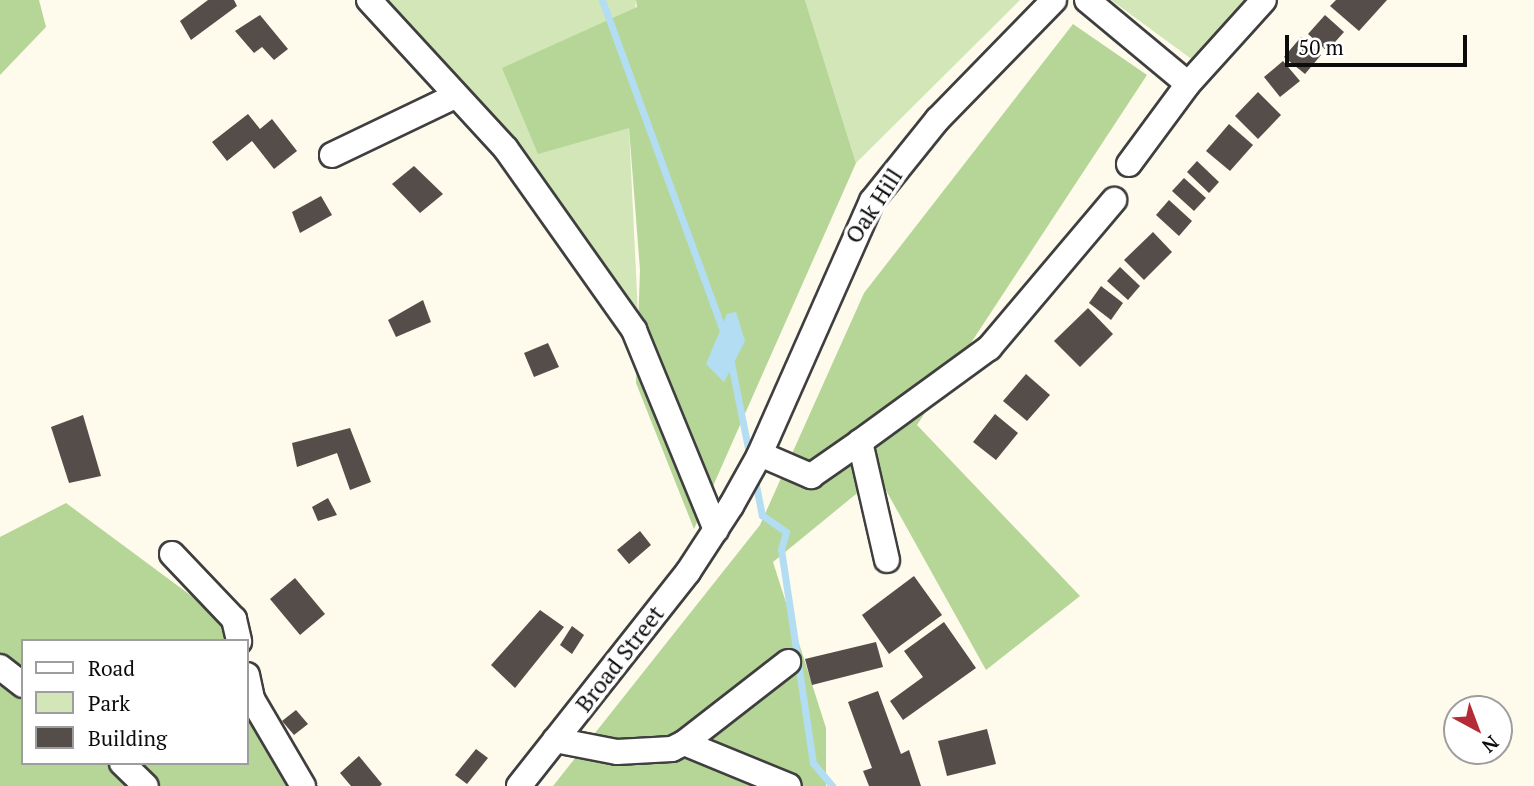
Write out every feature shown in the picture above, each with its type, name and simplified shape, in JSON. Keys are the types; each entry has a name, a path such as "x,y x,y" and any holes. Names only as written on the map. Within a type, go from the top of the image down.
{"street":[{"path":"369,0 506,149 634,330 716,530"},
{"name":"Oak Hill","path":"716,530 760,455 872,201 938,119 1054,0"},
{"path":"1087,0 1188,84"},
{"path":"1129,164 1188,84 1264,0"},
{"path":"332,156 455,96"},
{"path":"760,455 811,475 860,442 989,348 1114,200"},
{"path":"860,442 887,560"},
{"name":"Broad Street","path":"519,786 716,530"},
{"path":"172,554 234,619 239,639"},
{"path":"555,740 617,752 672,749 684,743 788,662"},
{"path":"0,667 21,683"},
{"path":"248,680 252,699 303,786"},
{"path":"684,743 789,786"},
{"path":"124,765 146,786"}],"green space":[{"path":"0,0 39,0 46,27 0,75"},
{"path":"388,0 636,0 629,128 638,314 515,144"},
{"path":"636,0 805,0 856,163 694,529 636,383 640,270 629,128 538,154 502,68 637,7"},
{"path":"805,0 1020,0 856,163"},
{"path":"1111,0 1246,0 1197,63"},
{"path":"1073,24 1147,75 917,425 1080,596 986,670 878,476 773,562 826,728 826,786 553,786 760,525 864,293"},
{"path":"66,503 220,617 230,639 21,639 21,765 248,765 248,678 297,786 0,786 0,537"}],"water":[{"path":"736,312 745,341 724,382 706,364 727,314"}],"building":[{"path":"208,0 234,0 237,6 191,40 180,21"},
{"path":"1336,0 1387,0 1359,31 1330,6"},
{"path":"260,15 288,49 274,60 262,47 254,53 235,31"},
{"path":"1325,15 1344,32 1327,51 1308,34"},
{"path":"1301,37 1321,55 1305,74 1284,57"},
{"path":"1283,61 1300,81 1280,97 1264,77"},
{"path":"1258,92 1281,115 1258,139 1235,116"},
{"path":"248,114 260,129 272,119 297,151 274,169 252,141 227,161 212,142"},
{"path":"1229,124 1253,145 1230,171 1206,151"},
{"path":"1197,161 1219,182 1209,193 1187,172"},
{"path":"414,166 443,194 420,213 392,184"},
{"path":"1184,178 1206,198 1194,211 1172,191"},
{"path":"321,196 332,215 300,233 292,212"},
{"path":"1169,200 1192,221 1179,236 1156,215"},
{"path":"1153,232 1172,252 1144,280 1124,260"},
{"path":"1120,267 1140,286 1128,300 1107,281"},
{"path":"1101,286 1123,303 1111,320 1089,303"},
{"path":"423,300 431,322 396,337 388,320"},
{"path":"1088,308 1113,334 1080,367 1054,341"},
{"path":"548,343 559,367 534,377 524,353"},
{"path":"1026,374 1050,395 1027,421 1003,401"},
{"path":"995,414 1018,433 996,460 973,442"},
{"path":"83,415 101,476 69,483 51,427"},
{"path":"350,428 371,482 350,490 337,453 297,467 292,443"},
{"path":"328,498 337,515 318,521 312,507"},
{"path":"640,531 651,545 629,564 617,550"},
{"path":"914,576 942,615 889,654 862,615"},
{"path":"295,578 325,614 300,635 270,599"},
{"path":"540,610 564,627 515,688 491,665"},
{"path":"944,622 976,668 903,720 890,701 923,677 904,651"},
{"path":"572,626 584,635 572,654 560,645"},
{"path":"876,642 883,667 812,685 805,659"},
{"path":"878,691 901,754 909,750 921,786 869,786 863,771 872,768 848,702"},
{"path":"296,710 308,724 294,735 282,721"},
{"path":"987,729 996,764 947,776 938,741"},
{"path":"476,749 488,758 467,784 455,775"},
{"path":"359,756 382,784 380,786 351,786 340,773"}],"waterway":[{"path":"602,0 726,338"},
{"path":"731,363 750,458"},
{"path":"755,480 762,515 786,532 781,549 813,763 832,786"}]}
